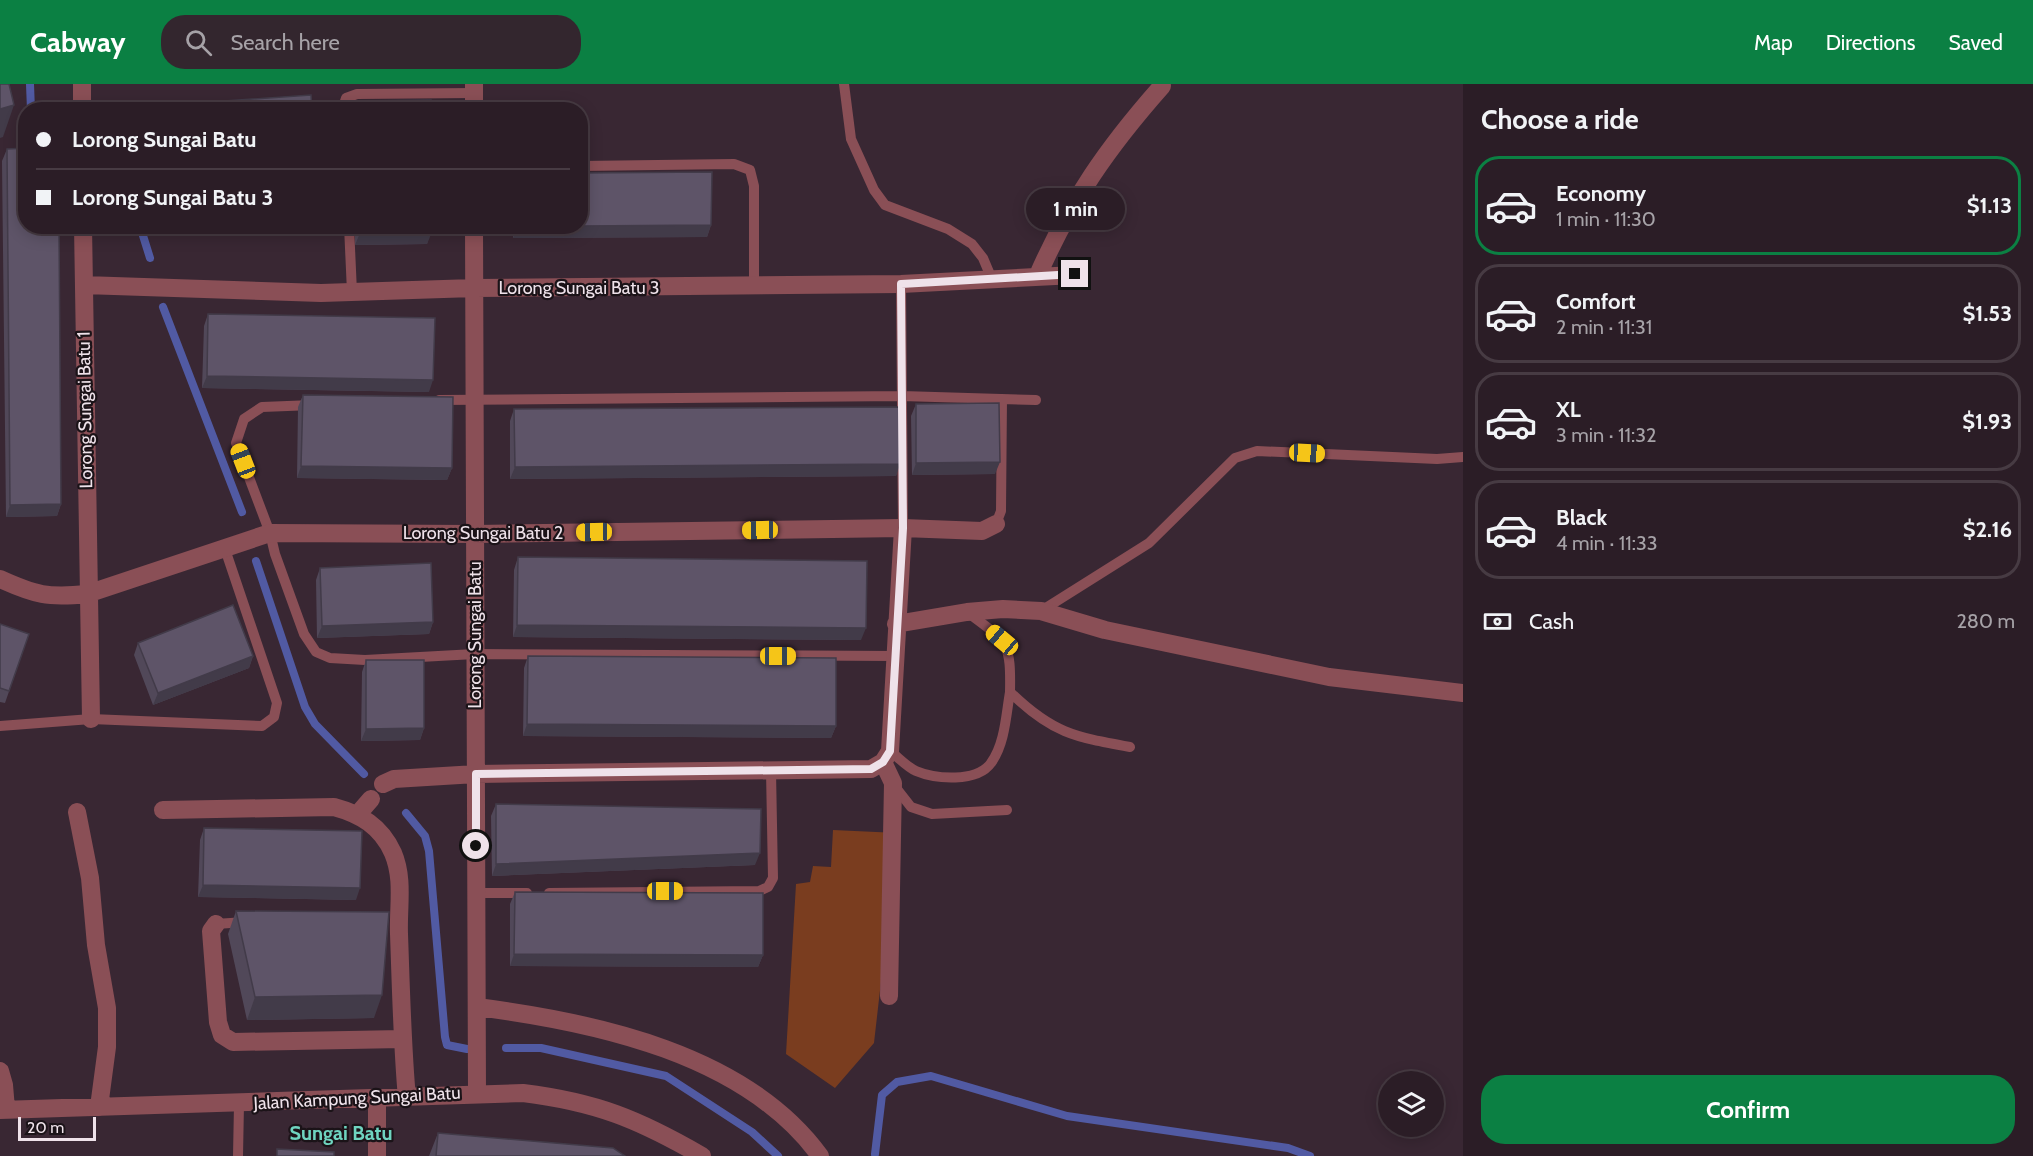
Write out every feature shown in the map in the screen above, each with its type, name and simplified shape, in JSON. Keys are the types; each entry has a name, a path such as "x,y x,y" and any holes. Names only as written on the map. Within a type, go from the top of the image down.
{"street":[{"path":"82,84 82,102"},
{"path":"1038,275 1092,171 1123,129 1163,85"},
{"name":"Lorong Sungai Batu 1","path":"83,234 87,594 91,719"},
{"name":"Lorong Sungai Batu","path":"474,234 477,1093"},
{"name":"Lorong Sungai Batu 3","path":"84,285 352,292 474,288 901,284 991,277 1075,274"},
{"name":"Lorong Sungai Batu 2","path":"0,579 34,594 58,597 87,594 270,533 475,534 903,528 982,531 996,524"},
{"path":"889,996 893,783 886,756 903,528"},
{"path":"896,624 967,612 1003,609 1041,610 1105,630 1329,677 1463,693"},
{"path":"383,784 394,779 476,774 871,769 886,756"},
{"path":"358,814 371,799"},
{"path":"163,810 334,807 358,814 378,830 392,852 400,880 394,919 406,1098"},
{"path":"78,812 90,878 96,945 107,1008 108,1047 99,1107"},
{"path":"216,924 212,931 218,1022 222,1035 233,1042 402,1039"},
{"path":"477,1006 549,1017 603,1029 679,1052 745,1089 774,1110 802,1131 820,1156"},
{"path":"0,1071 3,1109"},
{"name":"Jalan Kampung Sungai Batu","path":"3,1109 239,1104 523,1093 571,1099 620,1113 702,1156"},
{"path":"377,1099 377,1156"}],"lane":[{"path":"843,84 851,140 873,190 885,205 948,229 972,244 983,258 991,277"},
{"path":"345,102 346,98 357,94 474,96"},
{"path":"588,166 734,164 750,170 754,186 754,287"},
{"path":"349,234 352,292"},
{"path":"901,284 903,528"},
{"path":"427,401 902,396 1036,400"},
{"path":"996,524 1001,511 1002,399"},
{"path":"321,405 262,407 244,419 236,442 304,634 316,652 330,658 365,660 475,654 895,656"},
{"path":"1041,610 1149,543 1235,458 1257,451 1437,459 1463,457"},
{"path":"0,726 91,719 262,726 274,717 277,704 225,549"},
{"path":"886,756 915,771 934,775 974,775 990,765 999,747 1010,692 1010,657 1002,640 967,612"},
{"path":"1010,692 1051,727 1079,738 1130,747"},
{"path":"476,893 759,891 768,887 772,878 771,771"},
{"path":"893,783 911,807 932,814 1007,810"},
{"path":"216,924 259,922"},
{"path":"238,1156 239,1104"}],"shaded area":[{"path":"833,830 898,833 874,1043 835,1088 786,1054 796,884 810,882 813,866 831,867"}],"building":[{"path":"0,84 9,84 14,105 0,109"},
{"path":"311,95 311,102 211,102"},
{"path":"431,100 431,102 358,102"},
{"path":"18,148 18,234 59,234 61,504 10,505 7,149"},
{"path":"712,172 711,225 588,226 588,173"},
{"path":"208,314 435,318 433,380 207,376"},
{"path":"303,395 453,397 452,468 301,466"},
{"path":"999,403 1000,462 916,463 916,404"},
{"path":"901,407 900,464 515,467 514,409"},
{"path":"518,557 867,561 866,628 517,625"},
{"path":"431,563 433,622 322,626 320,568"},
{"path":"233,605 253,656 158,693 138,643"},
{"path":"0,624 29,634 9,691 0,688"},
{"path":"528,656 836,658 836,726 527,724"},
{"path":"366,660 424,660 424,728 366,729"},
{"path":"496,804 761,809 760,853 496,864"},
{"path":"204,828 362,831 360,888 203,885"},
{"path":"515,892 763,893 763,955 514,954"},
{"path":"236,911 389,912 382,995 255,997"},
{"path":"438,1133 613,1148 625,1156 436,1156"},
{"path":"277,1149 334,1152 334,1156 277,1156"}],"waterway":[{"path":"30,84 31,102"},
{"path":"142,234 150,258"},
{"path":"163,307 242,512"},
{"path":"256,561 305,707 315,724 364,774"},
{"path":"406,813 425,836 429,851 447,1045 467,1049"},
{"path":"506,1048 541,1048 666,1076 752,1132 778,1156"},
{"path":"875,1154 882,1095 897,1082 931,1076 1067,1116 1288,1148 1310,1156"}],"district":[{"name":"Sungai Batu","path":"341,1133"}],"route":[{"path":"476,846 476,774 871,769 883,762 890,751 903,528 901,284 991,277 1075,274"}]}
